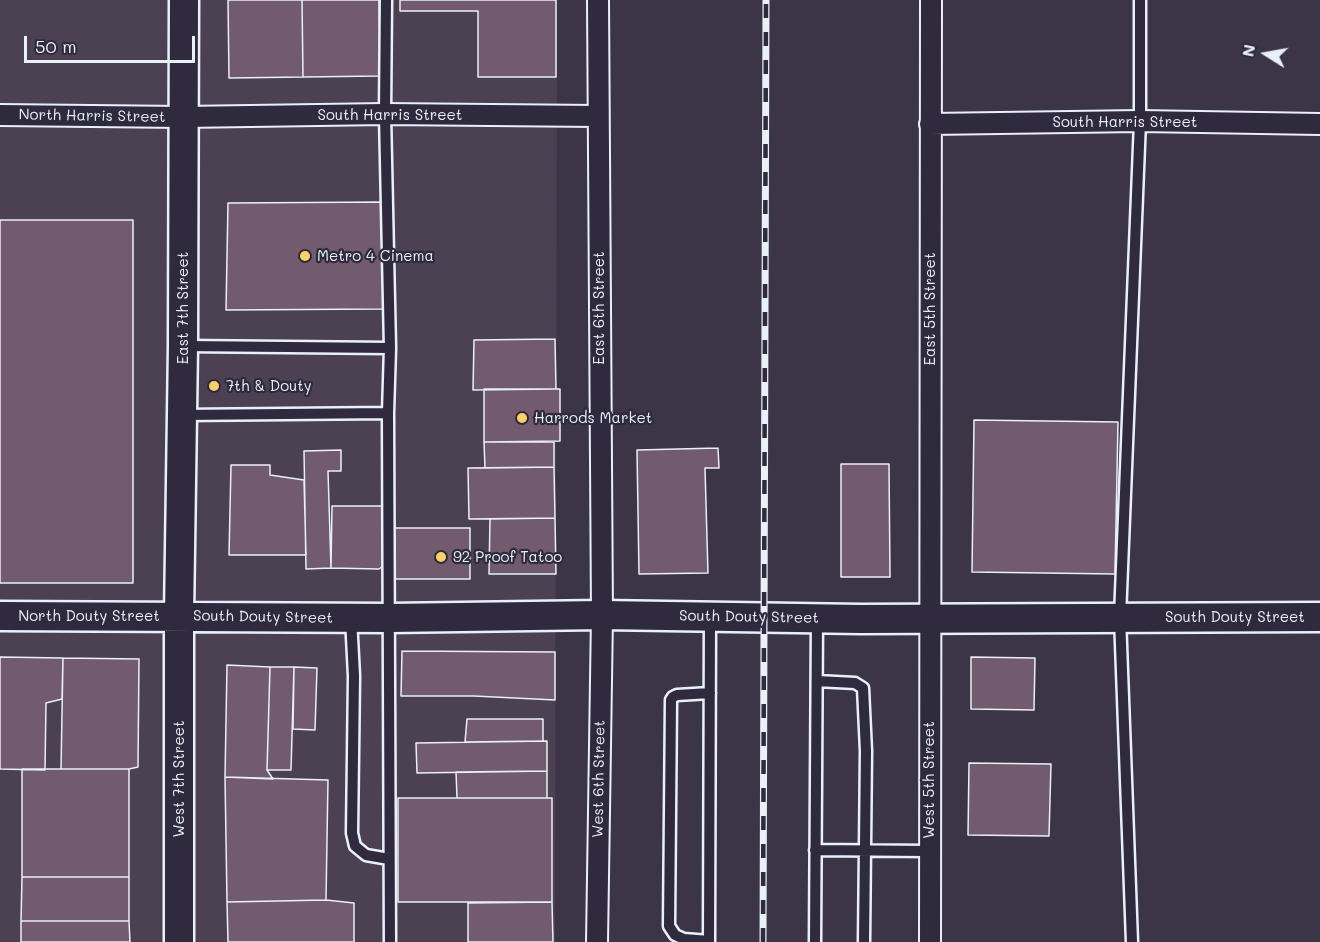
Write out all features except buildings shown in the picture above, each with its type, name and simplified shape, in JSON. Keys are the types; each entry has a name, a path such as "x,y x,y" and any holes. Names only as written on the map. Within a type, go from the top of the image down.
{"street":[{"name":"East 7th Street","path":"179,616 183,346 184,0"},
{"name":"East 6th Street","path":"598,0 602,615"},
{"name":"East 5th Street","path":"930,618 931,0"},
{"name":"South Harris Street","path":"183,117 386,114 597,116"},
{"name":"North Harris Street","path":"0,115 183,117"},
{"name":"South Harris Street","path":"930,124 1140,121 1320,124"},
{"name":"South Douty Street","path":"179,616 351,618 602,615 817,618 1320,617"},
{"name":"West 6th Street","path":"597,942 602,615"},
{"name":"North Douty Street","path":"0,616 179,616"},
{"name":"West 7th Street","path":"179,616 179,942"},
{"name":"West 5th Street","path":"930,618 930,942"}],"lane":[{"path":"386,0 390,348 388,413 390,942"},
{"path":"1132,942 1120,617 1140,121 1140,0"},
{"path":"183,346 390,348"},
{"path":"182,415 388,413"},
{"path":"710,616 710,693 709,941 684,939 675,935 669,926 671,700 677,695 710,693"},
{"path":"351,618 354,676 352,833 355,846 366,855 389,859"},
{"path":"815,942 817,618"},
{"path":"817,681 855,683 863,688 866,751 864,942"},
{"path":"815,850 929,851"}],"shaded area":[{"path":"0,0 557,0 555,942 0,942"}],"railway":[{"path":"763,942 766,0"}],"place":[{"name":"Metro 4 Cinema","path":"305,256"},
{"name":"7th & Douty","path":"214,386"},
{"name":"Harrods Market","path":"522,418"},
{"name":"92 Proof Tatoo","path":"441,557"}]}
